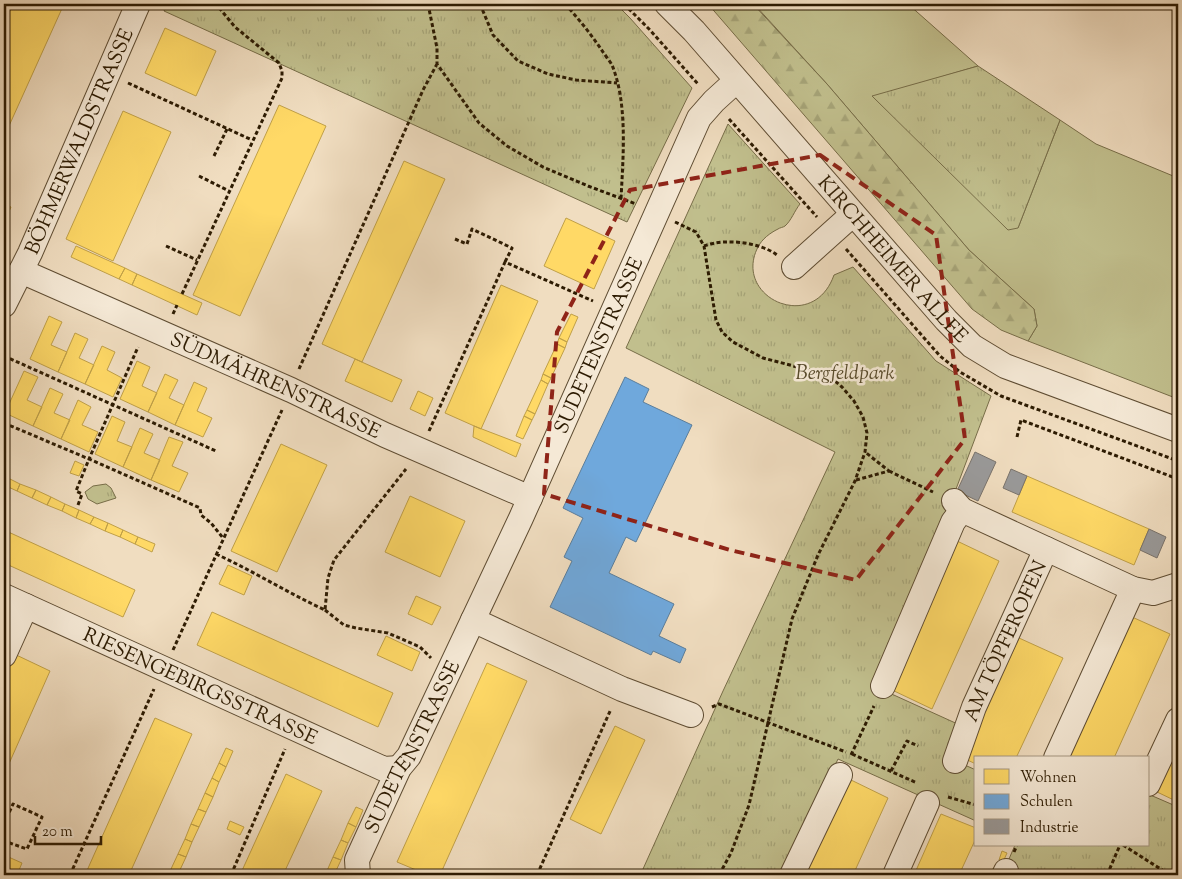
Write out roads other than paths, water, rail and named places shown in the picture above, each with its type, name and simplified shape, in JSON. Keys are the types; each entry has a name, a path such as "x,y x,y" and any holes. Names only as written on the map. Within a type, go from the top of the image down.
{"street":[{"name":"BÖHMERWALDSTRASSE","path":"4,305 14,274 138,4"},
{"name":"KIRCHHEIMER ALLEE","path":"667,4 946,320 972,346 1005,366 1178,430"},
{"name":"SUDETENSTRASSE","path":"358,875 357,860 399,768 409,756 530,498 699,118 736,81"},
{"path":"794,267 853,214"},
{"name":"SÜDMÄHRENSTRASSE","path":"14,274 290,390 530,498"},
{"name":"AM TÖPFEROFEN","path":"883,686 953,522 958,506 1132,588 1153,593 1178,585"},
{"name":"AM TÖPFEROFEN","path":"955,760 974,707 1046,549"},
{"path":"1057,756 1132,588"},
{"name":"RIESENGEBIRGSSTRASSE","path":"4,596 384,769 399,768"},
{"path":"4,655 26,606"},
{"path":"473,620 622,689 692,715"},
{"path":"1150,780 1178,720"},
{"path":"792,875 840,776"},
{"path":"895,875 927,803"}],"park label":[{"name":"Bergfeldpark","path":"845,372"}]}
